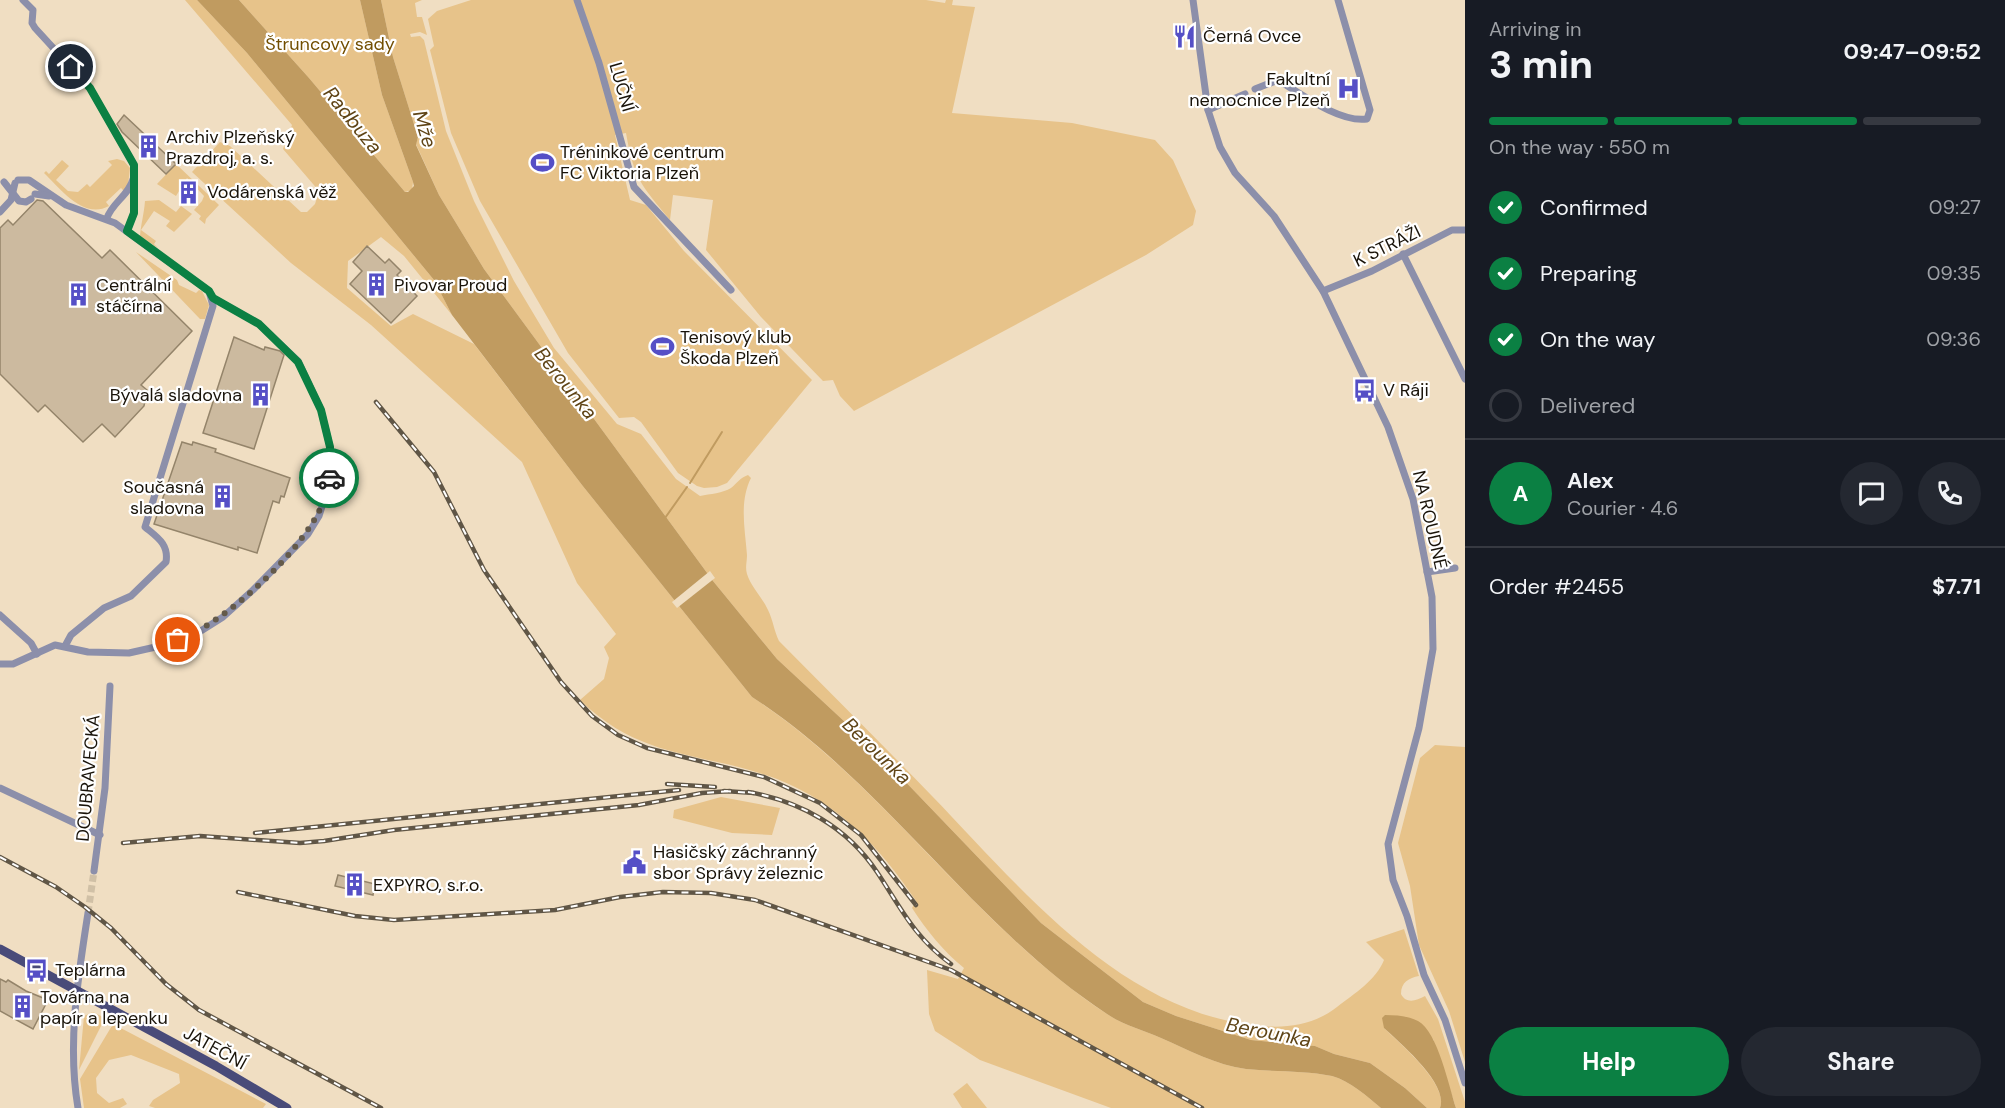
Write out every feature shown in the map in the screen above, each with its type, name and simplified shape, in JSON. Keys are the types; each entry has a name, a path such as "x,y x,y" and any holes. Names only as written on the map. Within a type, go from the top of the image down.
{"main road":[{"name":"JATEČNÍ","path":"0,950 216,1066 287,1108"}],"street":[{"path":"23,0 33,10 32,23 35,28 90,88 134,165 134,213 127,231"},
{"name":"LUČNÍ","path":"577,0 599,63 634,187 731,290"},
{"name":"NA ROUDNÉ","path":"1193,0 1208,110 1220,147 1235,173 1274,216 1323,291 1388,427 1413,499 1432,597 1433,649 1419,728 1388,844 1393,880 1407,916 1424,975 1445,1020 1465,1083"},
{"path":"1255,89 1278,80 1325,108 1359,120 1367,119 1370,110 1338,0"},
{"path":"1208,110 1245,94"},
{"path":"107,218 127,192 134,176"},
{"path":"2,182 26,179 57,199"},
{"path":"0,212 8,203 16,181"},
{"path":"2,182 12,191 18,201"},
{"path":"32,182 33,196"},
{"path":"8,203 26,202 33,196 43,194 82,211 107,218 209,291 213,298 213,306 145,527 163,542 168,555 166,562 132,596 104,608 71,634 65,646"},
{"name":"K STRÁŽI","path":"1323,291 1372,271 1452,230 1465,230"},
{"path":"1403,254 1465,380"},
{"path":"0,664 13,664 55,645 88,652 129,653 196,634 223,617 253,590 308,534 319,516 329,484 330,447 321,410 298,362 259,324 213,298"},
{"path":"1427,572 1455,568"},
{"path":"0,615 31,643 37,654"},
{"name":"DOUBRAVECKÁ","path":"94,871 105,788 110,687"},
{"path":"0,788 100,835"},
{"path":"78,1108 74,1086 77,992 88,914"}],"green space":[{"path":"185,0 197,0 247,53 434,280 452,315 404,256 381,237 348,261 347,288 391,326 413,314 474,344 582,485 752,697 800,732 844,771 1014,940 1059,979 1120,1021 1202,1056 1235,1067 1311,1073 1339,1078 1352,1085 1381,1108 1111,1108 980,1060 935,1031 929,1014 927,970 958,979 964,968 942,948 924,925 912,908 916,901 888,863 856,829 838,814 799,789 750,770 650,744 603,720 580,700 604,679 609,658 604,647 616,634 577,583 522,462 371,325 291,263 192,172 220,142 230,146 301,212 307,212 315,204 319,191 283,149 292,125"},
{"name":"Štruncovy sady","path":"239,0 360,0 382,95 413,182 412,190 405,192 309,78"},
{"path":"381,0 422,0 415,3 417,17 422,17 427,35 420,32 410,34 411,37 420,36 424,40 446,131 474,201 514,281 554,348 617,424 641,434 676,479 700,496 728,490 748,475 751,478 744,506 746,571 768,610 779,641 1000,868 1074,938 1114,969 1157,995 1202,1014 1251,1025 1274,1027 1296,1025 1327,1014 1364,986 1376,974 1384,960 1366,942 1404,929 1419,976 1406,981 1402,986 1401,994 1412,1001 1425,996 1438,1019 1465,1108 1456,1108 1433,1039 1384,1028 1430,1076 1441,1098 1440,1108 1427,1108 1405,1088 1370,1063 1334,1054 1315,1046 1251,1040 1176,1016 1143,1002 1041,923 873,748 777,659 713,581 484,269 439,195 416,144 418,137 393,57"},
{"path":"471,0 926,0 945,3 946,0 953,0 952,5 975,7 952,113 1072,123 1155,140 1173,160 1196,211 1193,225 1146,255 854,411 840,396 833,380 823,381 761,317 706,250 713,200 673,195 670,220 640,181 632,161 626,133 615,135 630,200 646,205 684,251 812,380 727,483 717,487 697,486 678,473 641,422 634,417 619,418 568,353 480,201 451,133 430,50 434,46 428,19 437,11"},
{"path":"117,159 124,161 130,168 128,185 124,191 121,188 106,202 109,206 99,209 81,206 44,173 46,171 49,174 62,160 69,166 56,180 68,191 78,192 87,184 90,187 112,165 108,161"},
{"path":"176,164 219,205 206,219 205,224 194,210 204,196 187,178 176,196 157,184"},
{"path":"159,200 176,212 181,206 192,214 174,232 166,226 170,221 154,211 141,230 156,241 154,244 158,248 140,236 145,201"},
{"path":"136,252 177,280 179,285 196,293 199,290 202,291 209,305 205,319 200,319"},
{"path":"1435,745 1465,747 1465,1062 1449,1011 1419,945 1410,886 1398,843 1420,758"},
{"path":"721,797 780,808 772,835 732,833 673,818 674,810"},
{"path":"93,1012 105,1018 79,1070 84,1016"},
{"path":"113,1024 266,1104 263,1108 155,1108 149,1106 153,1100 180,1083 179,1074 131,1055 109,1060 96,1078 97,1093 109,1103 123,1098 127,1104 120,1108 84,1108 80,1079"},
{"path":"967,1083 987,1108 962,1108 953,1094"}],"water":[{"name":"Berounka","path":"197,0 239,0 309,78 405,192 408,192 414,186 382,95 360,0 381,0 393,57 418,137 416,145 439,195 484,269 713,581 777,659 873,748 1041,923 1143,1002 1176,1016 1251,1040 1315,1046 1334,1054 1370,1063 1405,1088 1427,1108 1381,1108 1352,1085 1339,1078 1311,1073 1246,1069 1202,1056 1113,1018 1059,979 1014,940 844,770 800,731 752,697 582,485 452,315 434,280 247,53"},
{"path":"1385,1015 1410,1018 1425,1027 1437,1048 1456,1108 1440,1108 1441,1098 1437,1087 1421,1065 1384,1028 1382,1018"}],"pier":[{"path":"710,571 715,578 677,608 672,602"}],"building":[{"name":"Archiv Plzeňský Prazdroj, a. s.","path":"124,115 176,164 166,174 122,132 117,124"},
{"name":"Centrální stáčírna","path":"37,200 43,201 102,258 110,250 192,331 141,385 147,390 144,406 115,437 102,424 83,442 45,405 38,412 0,374 0,228 8,220 13,225"},
{"name":"Pivovar Proud","path":"367,246 385,263 389,259 401,271 397,275 417,296 391,323 350,284 362,271 353,262"},
{"name":"Bývalá sladovna","path":"234,337 264,350 265,347 280,351 284,355 254,449 203,433"},
{"name":"Současná sladovna","path":"182,442 192,445 193,442 216,449 215,452 290,478 284,497 281,496 279,503 273,501 257,553 238,547 238,550 154,524"},
{"name":"EXPYRO, s.r.o.","path":"338,875 375,884 373,895 335,886"},
{"name":"Továrna na papír a lepenku","path":"0,979 6,982 8,980 48,1000 33,1029 0,1011"}],"waterway":[{"path":"690,483 722,432"},
{"path":"665,518 687,487"}],"tunnel":[{"path":"88,913 94,871"}],"railway":[{"path":"376,402 434,472 484,570 561,682 592,716 618,735 647,748 764,777 820,803 861,835 916,905"},
{"path":"667,784 715,787"},
{"path":"255,833 679,790"},
{"path":"724,791 754,793"},
{"path":"123,843 200,836 300,843 324,841 394,830 639,805 702,793 730,791"},
{"path":"748,792 804,809 837,829 865,856 918,933 951,964"},
{"path":"0,857 56,887 85,907 111,928 166,984 199,1010 381,1108"},
{"path":"238,892 355,916 394,920 555,910 620,897 663,892 711,893 755,900 951,970 1202,1108"}],"way so far":[{"path":"178,640 196,634 223,617 308,534 319,516 328,491 329,478"}],"place":[{"name":"Černá Ovce","path":"1185,36"},
{"name":"Fakultní nemocnice Plzeň","path":"1348,89"},
{"name":"Archiv Plzeňský Prazdroj, a. s.","path":"148,147"},
{"name":"Tréninkové centrum FC Viktoria Plzeň","path":"542,162"},
{"name":"Vodárenská věž","path":"189,192"},
{"name":"Pivovar Proud","path":"376,285"},
{"name":"Centrální stáčírna","path":"78,295"},
{"name":"Tenisový klub Škoda Plzeň","path":"662,347"},
{"name":"V Ráji","path":"1365,390"},
{"name":"Bývalá sladovna","path":"260,395"},
{"name":"Současná sladovna","path":"222,497"},
{"name":"Hasičský záchranný sbor Správy železnic","path":"635,862"},
{"name":"EXPYRO, s.r.o.","path":"355,885"},
{"name":"Teplárna","path":"37,970"},
{"name":"Továrna na papír a lepenku","path":"22,1007"}],"route":[{"path":"71,67 90,88 134,165 134,213 132,224 127,231 209,291 213,298 270,332 298,362 321,410 330,447 329,478"}],"water label":[{"name":"Radbuza","path":"353,120"},
{"name":"Mže","path":"425,129"}]}
